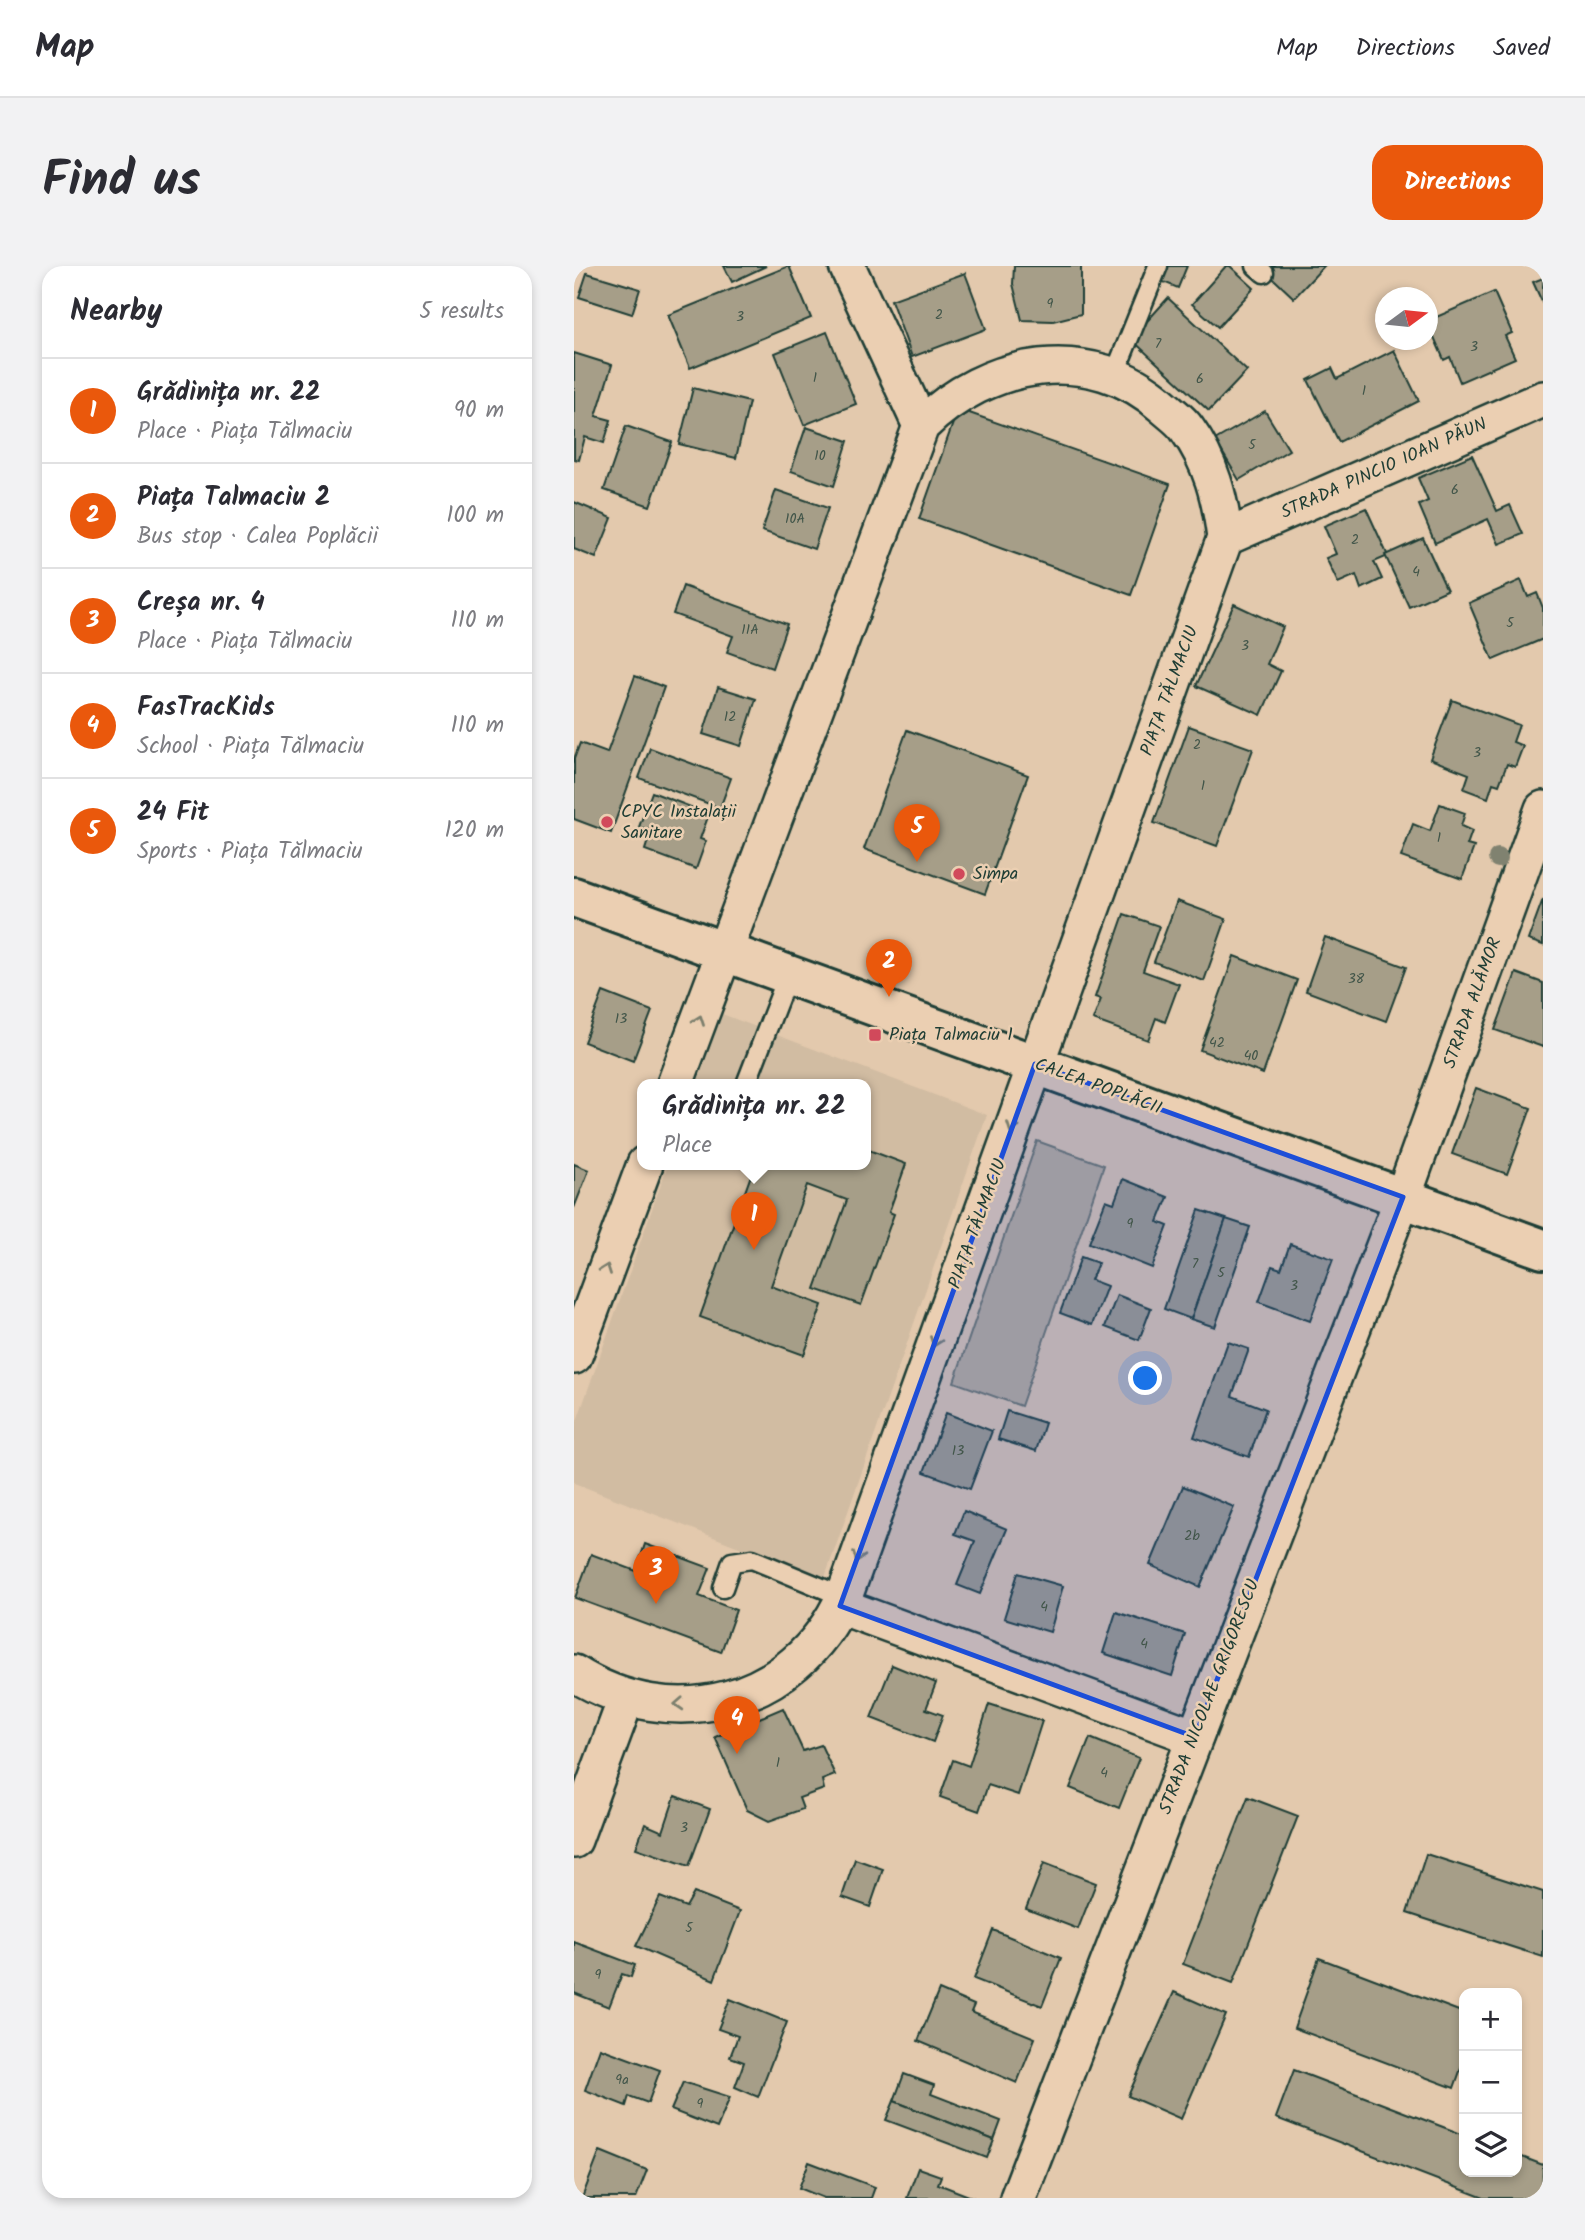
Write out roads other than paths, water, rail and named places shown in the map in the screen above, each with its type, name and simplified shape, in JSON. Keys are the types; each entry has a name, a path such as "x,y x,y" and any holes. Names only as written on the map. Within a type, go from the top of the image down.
{"main road":[{"name":"CALEA POPLĂCII","path":"574,897 1543,1249"}],"street":[{"path":"847,266 921,426"},
{"name":"PIAȚA TĂLMACIU","path":"574,1673 596,1687 654,1706 712,1702 745,1693 798,1663 824,1636 842,1602 1225,538 1220,503 1209,465 1186,427 1153,397 1115,373 1038,366 994,377 945,402 921,426 677,1079"},
{"name":"STRADA PINCIO IOAN PĂUN","path":"1225,538 1543,400"},
{"name":"STRADA ALĂMOR","path":"1403,1197 1543,809"},
{"path":"574,1356 643,1170"},
{"name":"STRADA NICOLAE GRIGORESCU","path":"1018,2198 1403,1197"},
{"path":"842,1602 1195,1737"},
{"path":"574,1840 626,1699"}],"lane":[{"path":"1115,373 1158,266"},
{"path":"748,1079 788,975"},
{"path":"723,1588 732,1562 752,1559 842,1602"}],"place":[{"name":"CPYC Instalații Sanitare","path":"607,822"},
{"name":"24 Fit","path":"917,862"},
{"name":"Simpa","path":"959,874"},
{"name":"Piața Talmaciu 2","path":"889,997"},
{"name":"Piața Talmaciu 1","path":"875,1035"},
{"name":"Grădinița nr. 22","path":"754,1250"},
{"name":"Creșa nr. 4","path":"656,1604"},
{"name":"FasTracKids","path":"737,1754"}]}
